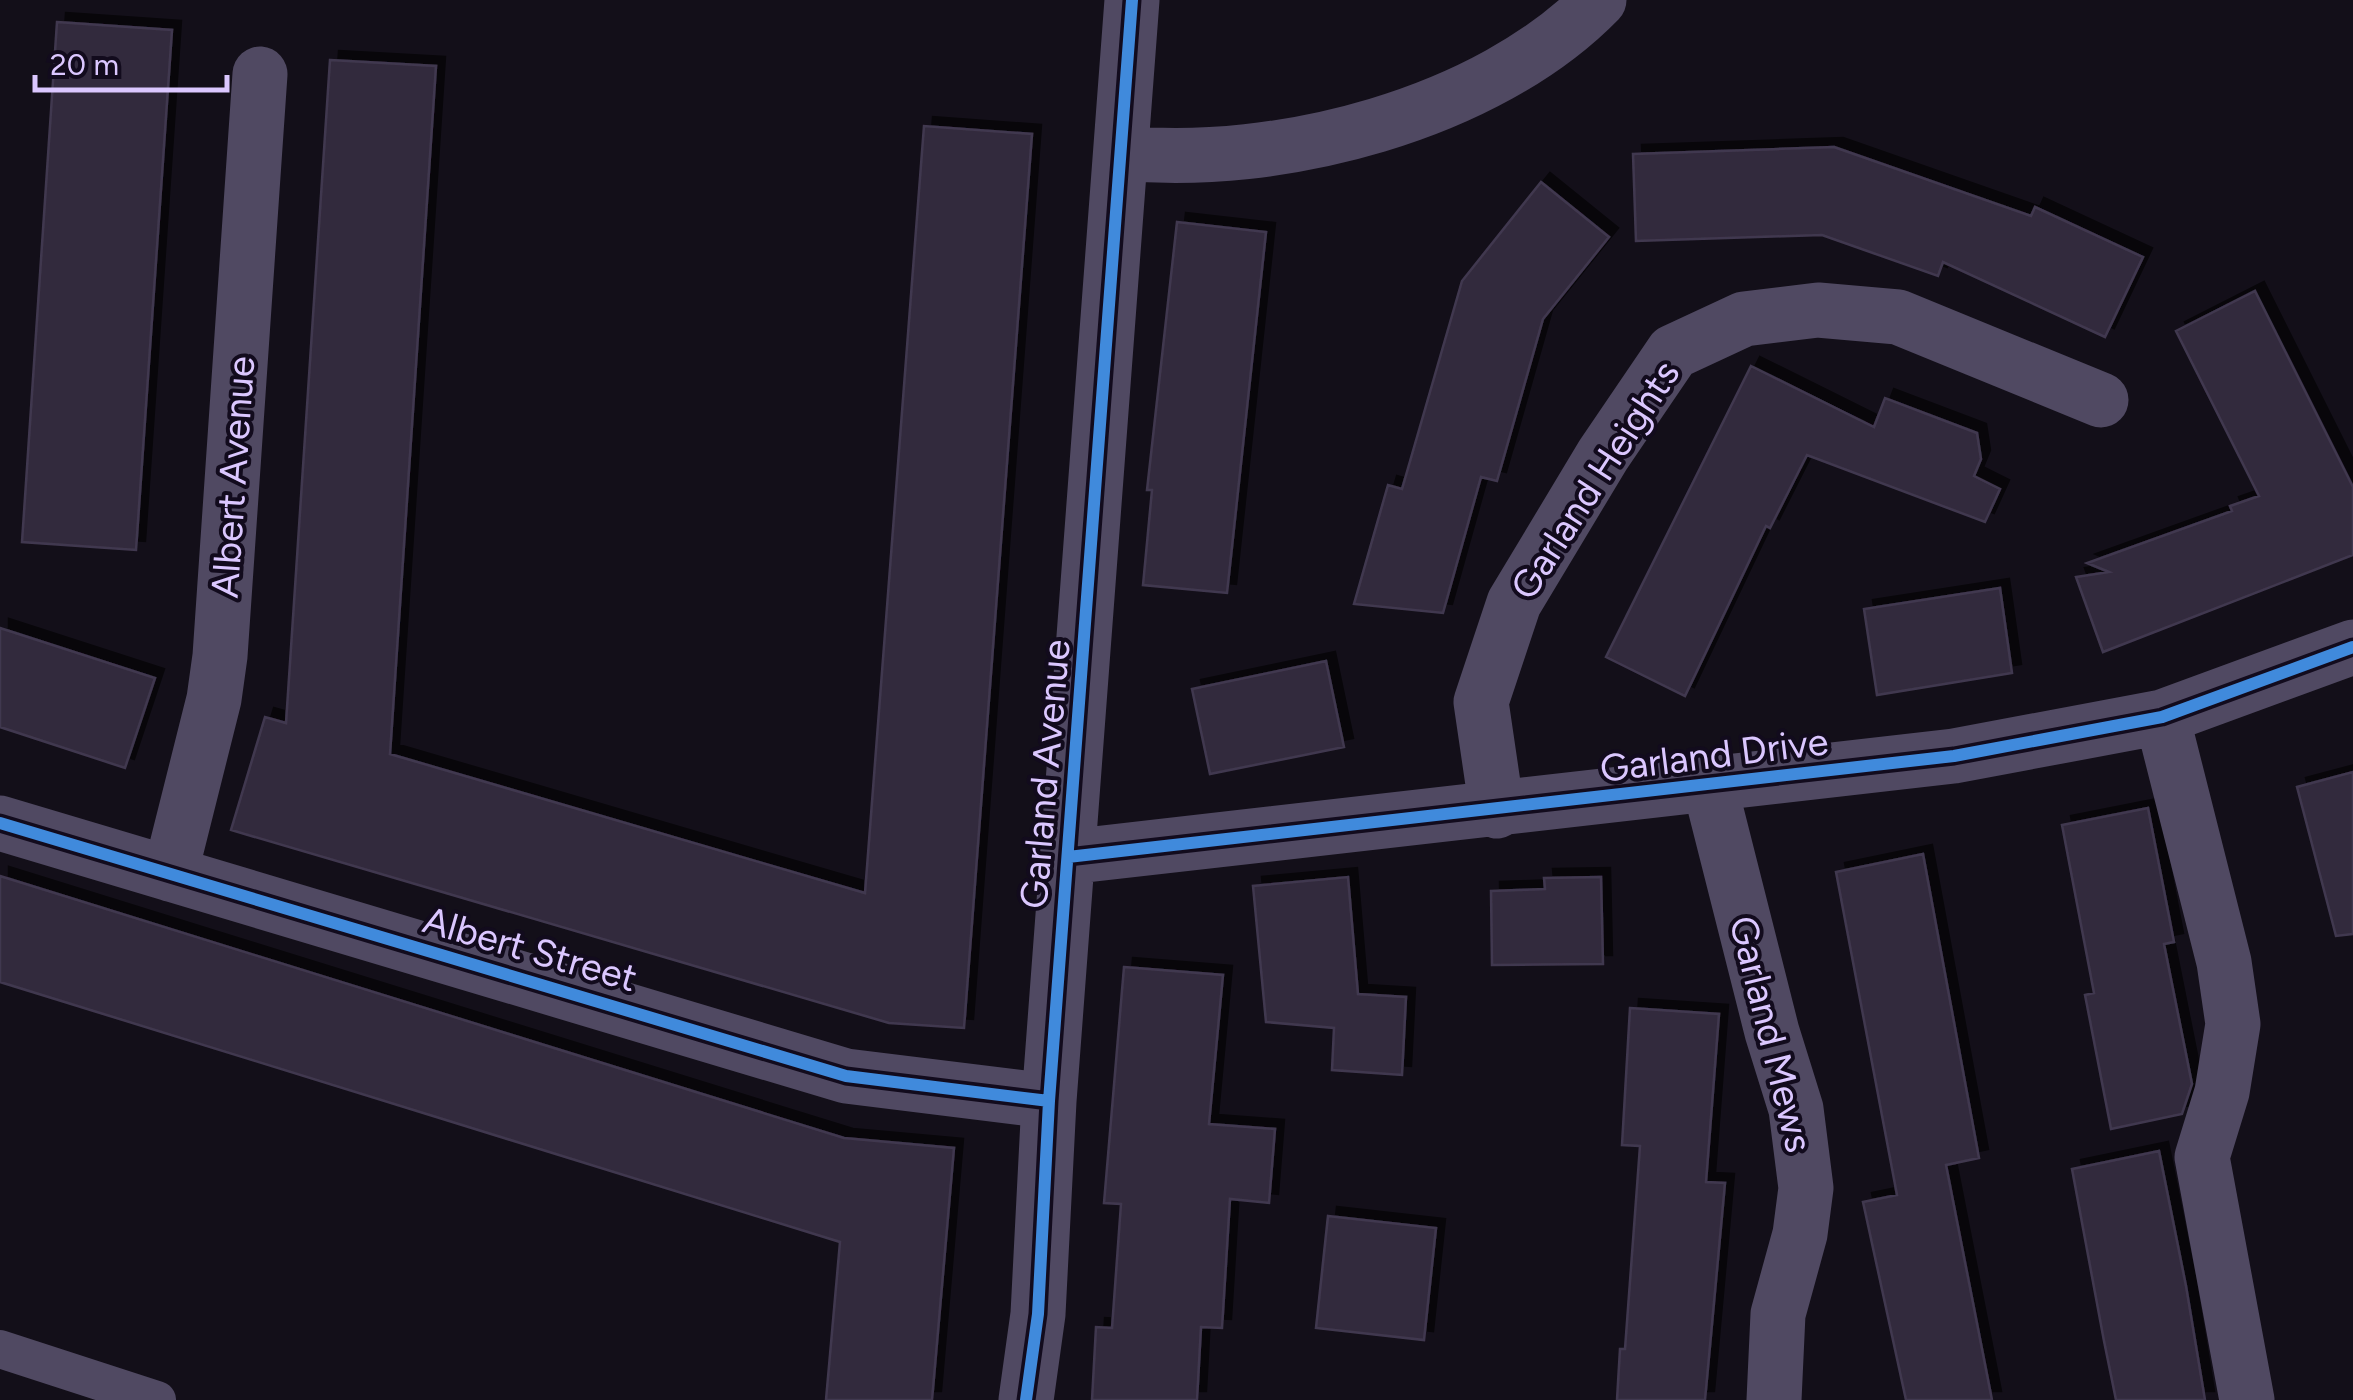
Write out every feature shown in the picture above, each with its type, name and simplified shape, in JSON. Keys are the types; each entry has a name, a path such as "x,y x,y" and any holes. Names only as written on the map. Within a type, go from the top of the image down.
{"street":[{"name":"Garland Avenue","path":"1026,1400 1038,1314 1049,1100 1132,0"},
{"path":"1122,153 1182,159 1352,131 1447,101 1525,62 1599,0"},
{"name":"Albert Avenue","path":"170,874 220,656 260,74"},
{"name":"Garland Heights","path":"1497,811 1481,702 1514,603 1603,454 1674,352 1744,319 1818,310 1898,317 2101,400"},
{"name":"Garland Drive","path":"1068,856 1710,787 1954,756 2162,718 2353,647"},
{"path":"2162,718 2224,962 2233,1024 2222,1092 2202,1157 2247,1400"},
{"name":"Garland Mews","path":"1710,787 1772,1032 1796,1110 1806,1188 1800,1234 1778,1314 1774,1400"},
{"name":"Albert Street","path":"0,823 846,1076 1049,1100"}],"lane":[{"path":"0,1348 157,1400"}],"building":[{"path":"57,22 172,30 136,550 22,542"},
{"path":"330,60 436,66 390,754 865,893 924,126 1032,134 964,1028 889,1023 231,830 265,717 286,723"},
{"path":"1834,147 2031,216 2035,207 2143,257 2105,337 1943,262 1938,276 1822,235 1636,241 1633,154"},
{"path":"1541,182 1609,237 1543,319 1497,481 1481,477 1443,613 1354,604 1388,485 1402,489 1462,281"},
{"path":"1177,222 1266,232 1227,593 1143,585 1152,490 1147,490"},
{"path":"2255,291 2353,487 2353,555 2103,652 2076,577 2109,572 2087,563 2232,511 2230,506 2259,496 2176,331"},
{"path":"1751,366 1874,427 1885,398 1977,433 1981,459 1974,476 2000,489 1985,522 1807,455 1770,528 1766,526 1685,696 1606,657"},
{"path":"2000,588 2012,673 1877,695 1864,609"},
{"path":"0,628 155,678 125,768 0,727"},
{"path":"1326,661 1344,747 1210,774 1192,689"},
{"path":"2353,772 2353,934 2336,936 2297,787"},
{"path":"2148,808 2174,942 2164,944 2192,1084 2182,1114 2111,1129 2085,995 2094,993 2062,825"},
{"path":"1923,854 1979,1158 1946,1165 1992,1400 1906,1400 1863,1202 1897,1195 1836,872"},
{"path":"0,876 844,1138 954,1148 932,1400 826,1400 840,1242 0,982"},
{"path":"1348,877 1358,994 1406,997 1402,1075 1332,1070 1334,1028 1266,1022 1253,886"},
{"path":"1601,877 1603,964 1492,965 1491,891 1545,889 1544,878"},
{"path":"1124,967 1223,975 1209,1124 1275,1129 1269,1203 1230,1199 1222,1328 1201,1327 1197,1400 1092,1400 1096,1327 1112,1328 1121,1204 1104,1203"},
{"path":"1630,1008 1719,1014 1706,1182 1725,1183 1705,1400 1617,1400 1620,1349 1625,1349 1640,1146 1622,1145"},
{"path":"2159,1151 2205,1400 2116,1400 2072,1169"},
{"path":"1328,1216 1436,1228 1424,1340 1316,1328"}],"cycle path":[{"path":"1026,1400 1038,1314 1049,1101 1132,0"},
{"path":"1068,857 1954,756 2162,717 2353,647"},
{"path":"0,823 846,1076 1049,1101"}]}
